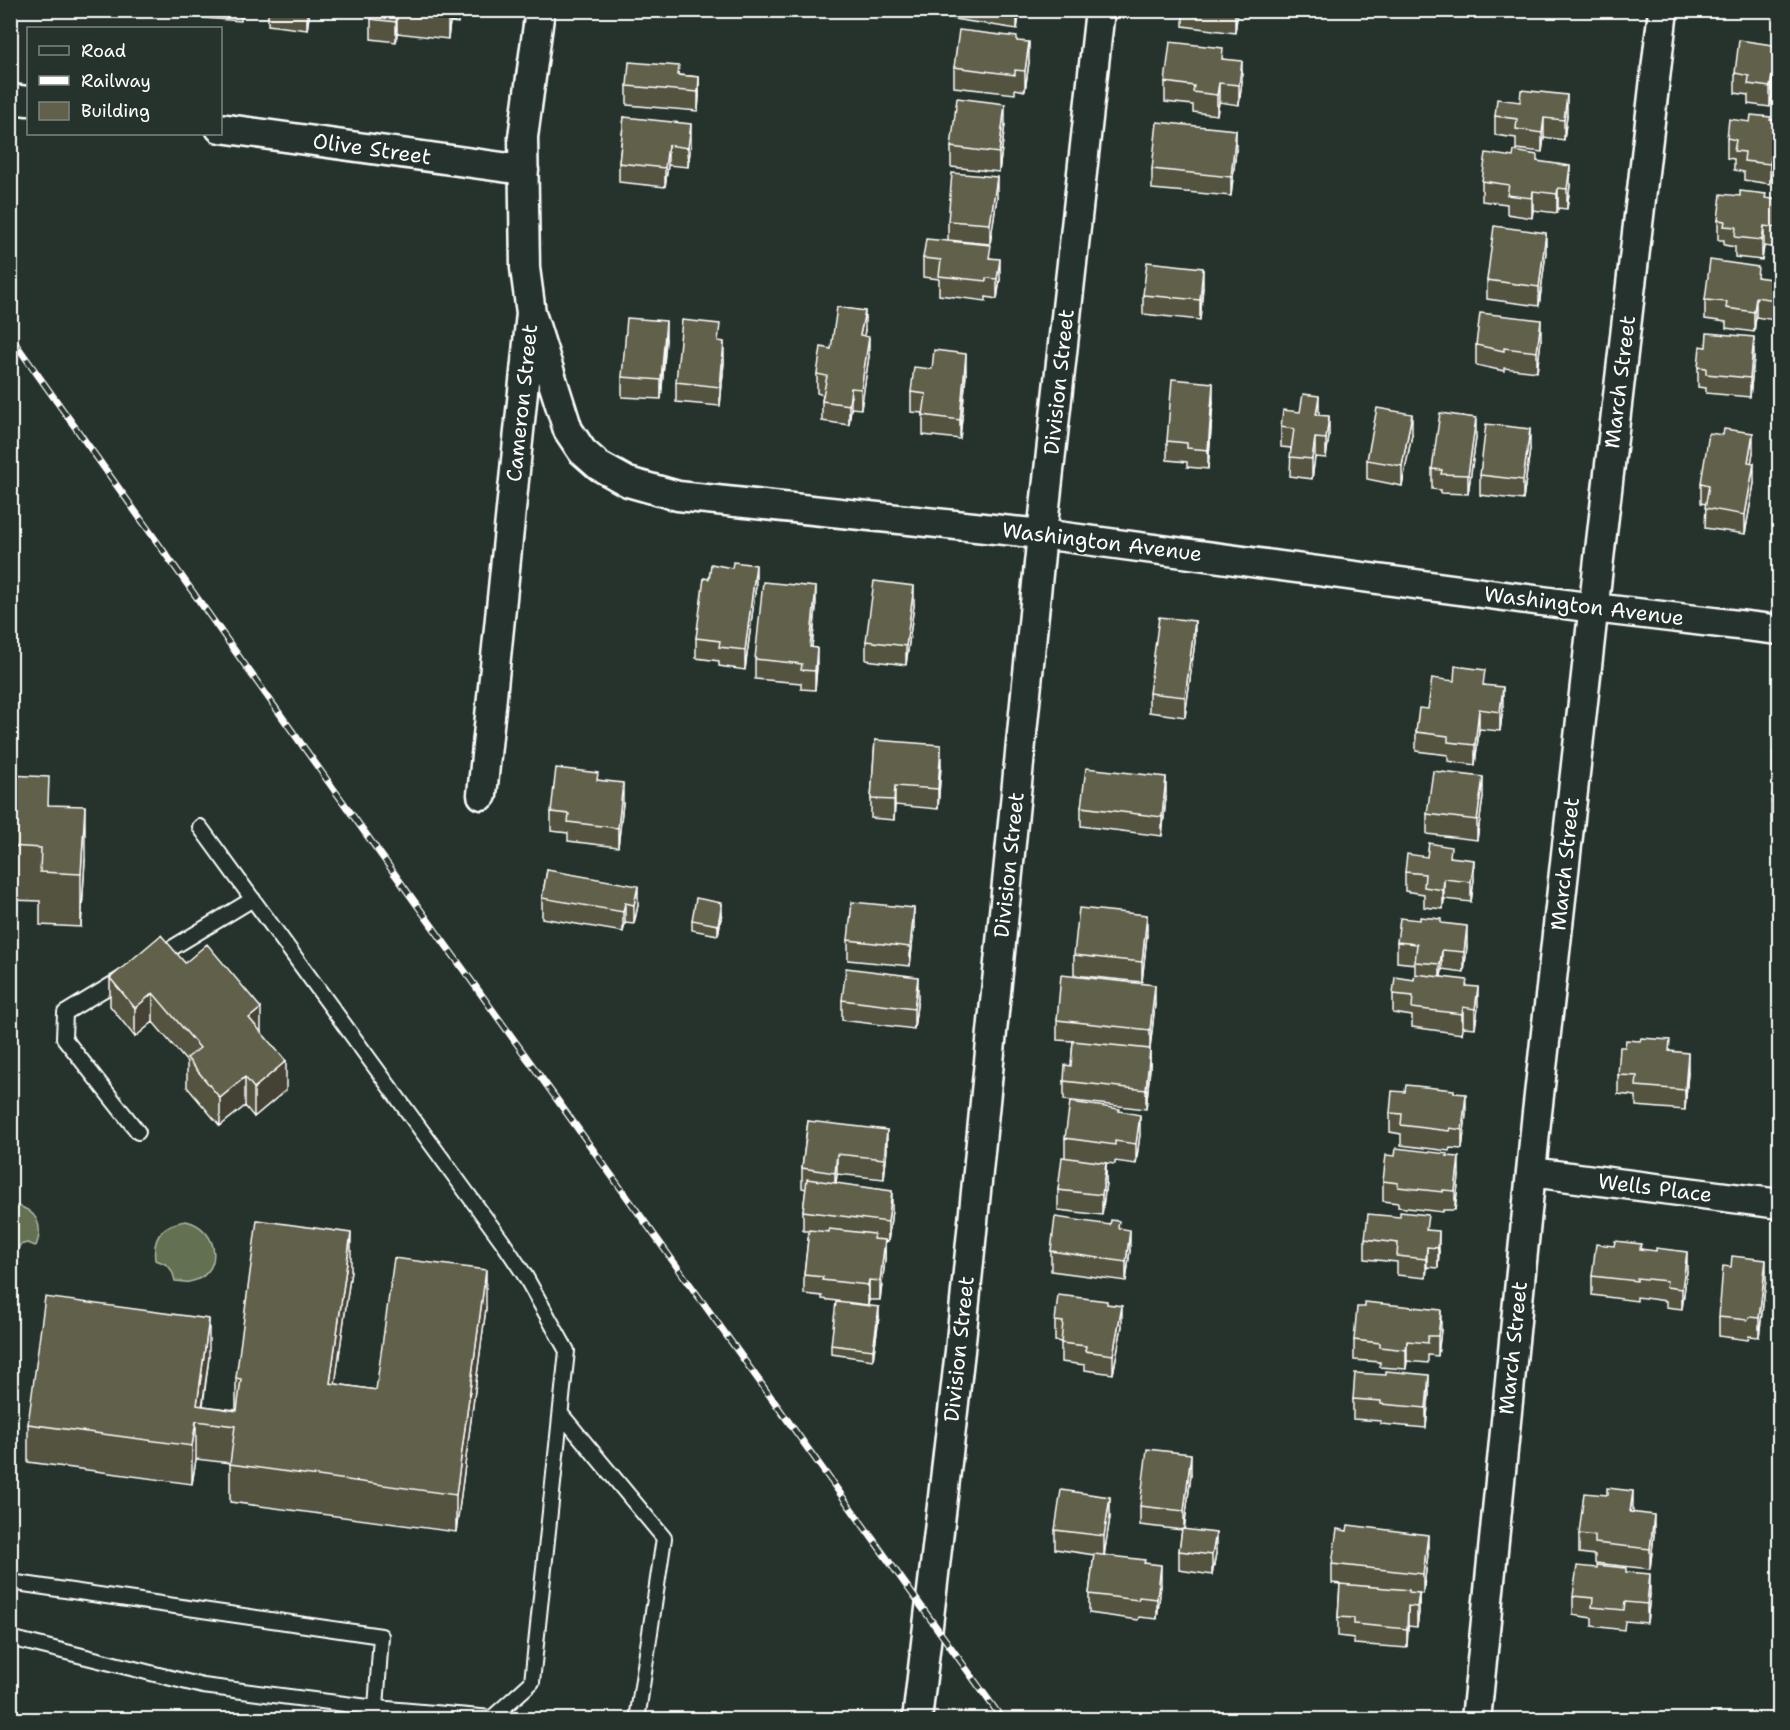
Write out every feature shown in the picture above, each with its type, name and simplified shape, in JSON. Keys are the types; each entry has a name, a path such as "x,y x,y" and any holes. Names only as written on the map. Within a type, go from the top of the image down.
{"street":[{"name":"Cameron Street","path":"482,795 531,313 525,268 523,137 540,10"},
{"name":"Division Street","path":"916,1719 960,1351 1042,534 1100,10"},
{"name":"March Street","path":"1476,1719 1531,1172 1663,10"},
{"path":"10,99 27,101"},
{"name":"Olive Street","path":"222,128 524,170"},
{"name":"Washington Avenue","path":"531,313 568,430 582,451 599,466 628,482 678,496 1042,534 1594,608 1779,630"},
{"name":"Wells Place","path":"1531,1172 1779,1204"}],"lane":[{"path":"10,1638 203,1686 375,1714 498,1719 532,1682 567,1351 524,1274 200,827"},
{"path":"138,1132 64,1038 65,1013 253,898"},
{"path":"561,1414 664,1538 637,1719"},
{"path":"10,1582 381,1636 375,1714"}],"green space":[{"path":"10,1206 22,1207 33,1215 39,1225 39,1231 36,1246 27,1243 20,1245 13,1260 11,1259"},
{"path":"186,1221 198,1226 206,1233 212,1242 214,1252 213,1262 208,1271 200,1278 189,1282 175,1281 169,1267 155,1260 157,1238 165,1228"}],"building":[{"path":"373,10 449,10 448,20 397,14 396,22 371,19"},
{"path":"1215,10 1235,10 1235,13"},
{"path":"959,30 1017,37 1017,41 1029,42 1025,71 1015,70 1015,75 954,67"},
{"path":"1739,40 1779,46 1779,77 1772,76 1770,87 1748,84 1749,76 1735,73"},
{"path":"1170,42 1223,48 1222,59 1242,61 1239,85 1219,83 1217,95 1193,92 1194,86 1165,82"},
{"path":"629,62 679,66 678,75 699,77 698,92 627,86"},
{"path":"1521,90 1567,95 1564,120 1544,118 1542,133 1516,129 1517,119 1495,116 1497,99 1520,102"},
{"path":"957,98 1005,104 999,153 951,147"},
{"path":"1751,115 1771,117 1770,120 1779,121 1779,148 1773,148 1770,164 1744,161 1745,152 1734,151 1736,140 1727,138 1729,119 1750,122"},
{"path":"624,117 691,124 688,148 668,145 665,168 619,163"},
{"path":"1157,122 1236,130 1231,177 1152,169"},
{"path":"1514,151 1537,155 1537,161 1570,166 1567,189 1558,188 1557,194 1533,191 1532,198 1507,195 1509,185 1482,181 1486,153 1513,157"},
{"path":"952,173 997,177 990,224 948,221"},
{"path":"1740,191 1766,194 1765,198 1779,200 1779,228 1764,226 1762,240 1735,237 1736,227 1724,226 1725,221 1718,220 1721,194 1740,196"},
{"path":"1494,226 1546,233 1539,287 1487,280"},
{"path":"926,239 991,245 989,258 1000,259 997,279 986,278 986,281 939,276 941,260 923,258"},
{"path":"1710,260 1758,267 1757,277 1778,280 1775,300 1756,297 1754,312 1726,308 1727,302 1705,300"},
{"path":"1147,262 1203,268 1200,300 1143,295"},
{"path":"837,307 865,311 860,335 869,337 861,389 851,388 849,405 822,401 827,376 817,374 821,347 831,349"},
{"path":"1480,313 1541,320 1537,352 1504,348 1504,351 1476,345"},
{"path":"627,318 666,321 661,380 622,377"},
{"path":"682,320 720,324 718,341 724,342 720,387 676,382"},
{"path":"1707,333 1754,337 1750,378 1706,374 1706,368 1698,367 1700,346 1706,347"},
{"path":"934,350 966,354 960,420 923,415 926,394 911,392 914,367 932,369"},
{"path":"1172,379 1213,383 1208,450 1187,448 1187,443 1167,441"},
{"path":"1303,394 1319,396 1316,415 1329,416 1326,439 1315,438 1312,459 1290,457 1294,429 1281,427 1283,410 1300,412"},
{"path":"1377,408 1412,414 1402,466 1367,460"},
{"path":"1440,413 1476,418 1468,475 1441,474 1442,470 1432,469"},
{"path":"1486,424 1530,429 1523,480 1480,475"},
{"path":"1724,429 1753,433 1748,462 1754,463 1745,515 1705,508 1709,485 1701,483 1709,433 1723,435"},
{"path":"733,562 756,565 745,650 719,647 720,641 696,638 704,578 709,579 711,564 732,568"},
{"path":"874,581 914,586 906,646 866,641"},
{"path":"763,582 816,587 810,647 817,648 815,671 801,670 802,664 755,659"},
{"path":"1159,617 1195,621 1185,697 1149,693"},
{"path":"1455,666 1485,670 1483,685 1503,687 1500,712 1479,709 1475,745 1448,742 1448,736 1416,732 1419,708 1428,709 1432,678 1454,681"},
{"path":"1777,731 1779,731 1779,755 1773,754"},
{"path":"875,740 941,745 938,789 895,786 894,800 871,799"},
{"path":"1779,755 1779,804 1771,802"},
{"path":"556,768 598,773 597,780 623,783 618,828 568,822 569,814 551,812"},
{"path":"1086,768 1166,777 1162,817 1081,807"},
{"path":"1433,771 1483,777 1477,820 1427,814"},
{"path":"10,775 49,777 48,805 85,806 81,874 40,872 41,848 10,846"},
{"path":"1429,843 1451,847 1450,857 1474,860 1471,882 1444,879 1443,890 1424,887 1425,874 1405,872 1407,854 1427,857"},
{"path":"547,870 638,886 634,905 625,903 623,912 542,898"},
{"path":"696,898 722,903 718,925 692,920"},
{"path":"852,902 914,908 910,947 848,940"},
{"path":"1079,908 1147,915 1142,962 1074,955"},
{"path":"1420,917 1441,919 1441,923 1467,926 1464,952 1442,950 1440,964 1415,962 1417,944 1397,942 1400,918 1420,920"},
{"path":"161,935 185,963 207,944 261,1008 249,1018 286,1061 254,1088 245,1077 220,1098 187,1058 200,1048 153,993 135,1008 110,978"},
{"path":"846,968 918,977 914,1009 842,1000"},
{"path":"1415,974 1467,980 1466,986 1478,987 1475,1009 1463,1007 1462,1014 1412,1008 1413,996 1393,994 1395,977 1414,980"},
{"path":"1061,975 1155,985 1150,1030 1057,1020"},
{"path":"1641,1038 1670,1040 1669,1051 1688,1053 1685,1090 1636,1086 1637,1076 1618,1075 1620,1047 1625,1047 1626,1040 1640,1041"},
{"path":"1073,1041 1150,1049 1146,1090 1064,1081 1065,1065 1071,1066"},
{"path":"1406,1085 1454,1090 1454,1093 1466,1094 1462,1130 1450,1128 1449,1131 1401,1125 1402,1114 1390,1113 1392,1091 1405,1092"},
{"path":"1070,1102 1120,1109 1119,1111 1140,1115 1136,1144 1115,1141 1115,1145 1065,1138"},
{"path":"808,1121 887,1130 884,1159 837,1154 835,1173 802,1168"},
{"path":"1396,1148 1459,1157 1455,1191 1443,1190 1443,1192 1398,1187 1398,1183 1383,1181 1386,1155 1395,1156"},
{"path":"1062,1157 1106,1163 1102,1195 1058,1190"},
{"path":"807,1179 892,1191 888,1222 803,1211"},
{"path":"1400,1212 1428,1215 1426,1230 1439,1231 1438,1248 1427,1247 1426,1259 1397,1256 1398,1243 1365,1239 1368,1214 1400,1217"},
{"path":"1055,1217 1110,1225 1111,1220 1119,1221 1118,1228 1130,1230 1126,1262 1051,1251"},
{"path":"257,1220 351,1233 330,1383 376,1390 394,1258 486,1270 456,1495 230,1464 235,1426 196,1421 192,1446 28,1424 45,1297 209,1319 197,1405 237,1411 241,1379 236,1378"},
{"path":"829,1229 874,1234 873,1239 885,1240 880,1281 869,1280 868,1285 822,1280 823,1277 804,1275 809,1230 829,1232"},
{"path":"1615,1241 1641,1244 1640,1249 1656,1251 1656,1248 1687,1252 1682,1289 1666,1287 1667,1281 1637,1278 1637,1281 1592,1276 1596,1244 1614,1246"},
{"path":"1732,1256 1766,1260 1759,1318 1749,1317 1748,1320 1719,1317 1723,1266 1731,1267"},
{"path":"1058,1295 1107,1301 1107,1304 1122,1306 1113,1355 1085,1351 1086,1346 1061,1343 1063,1322 1055,1321"},
{"path":"836,1302 879,1307 873,1350 831,1345"},
{"path":"1365,1302 1441,1310 1438,1336 1428,1336 1428,1343 1407,1341 1406,1350 1380,1347 1380,1343 1354,1340 1357,1307 1365,1307"},
{"path":"1386,1371 1429,1375 1426,1408 1353,1399 1355,1373 1386,1375"},
{"path":"1147,1449 1191,1454 1184,1511 1140,1506"},
{"path":"1607,1488 1633,1491 1630,1512 1654,1515 1650,1549 1595,1543 1595,1536 1579,1534 1584,1493 1607,1495"},
{"path":"1061,1490 1110,1497 1104,1536 1055,1530"},
{"path":"1348,1525 1428,1535 1423,1574 1332,1564 1337,1529 1347,1531"},
{"path":"1182,1529 1216,1533 1212,1555 1179,1551"},
{"path":"1094,1554 1145,1560 1144,1563 1161,1565 1157,1599 1139,1597 1138,1600 1089,1594"},
{"path":"1597,1565 1626,1568 1626,1572 1650,1574 1647,1604 1625,1602 1624,1610 1592,1607 1593,1598 1573,1596 1577,1566 1597,1568"},
{"path":"1340,1584 1409,1590 1409,1592 1419,1593 1417,1607 1408,1606 1407,1629 1354,1624 1354,1618 1338,1617"}],"railway":[{"path":"10,336 1003,1720"}]}
